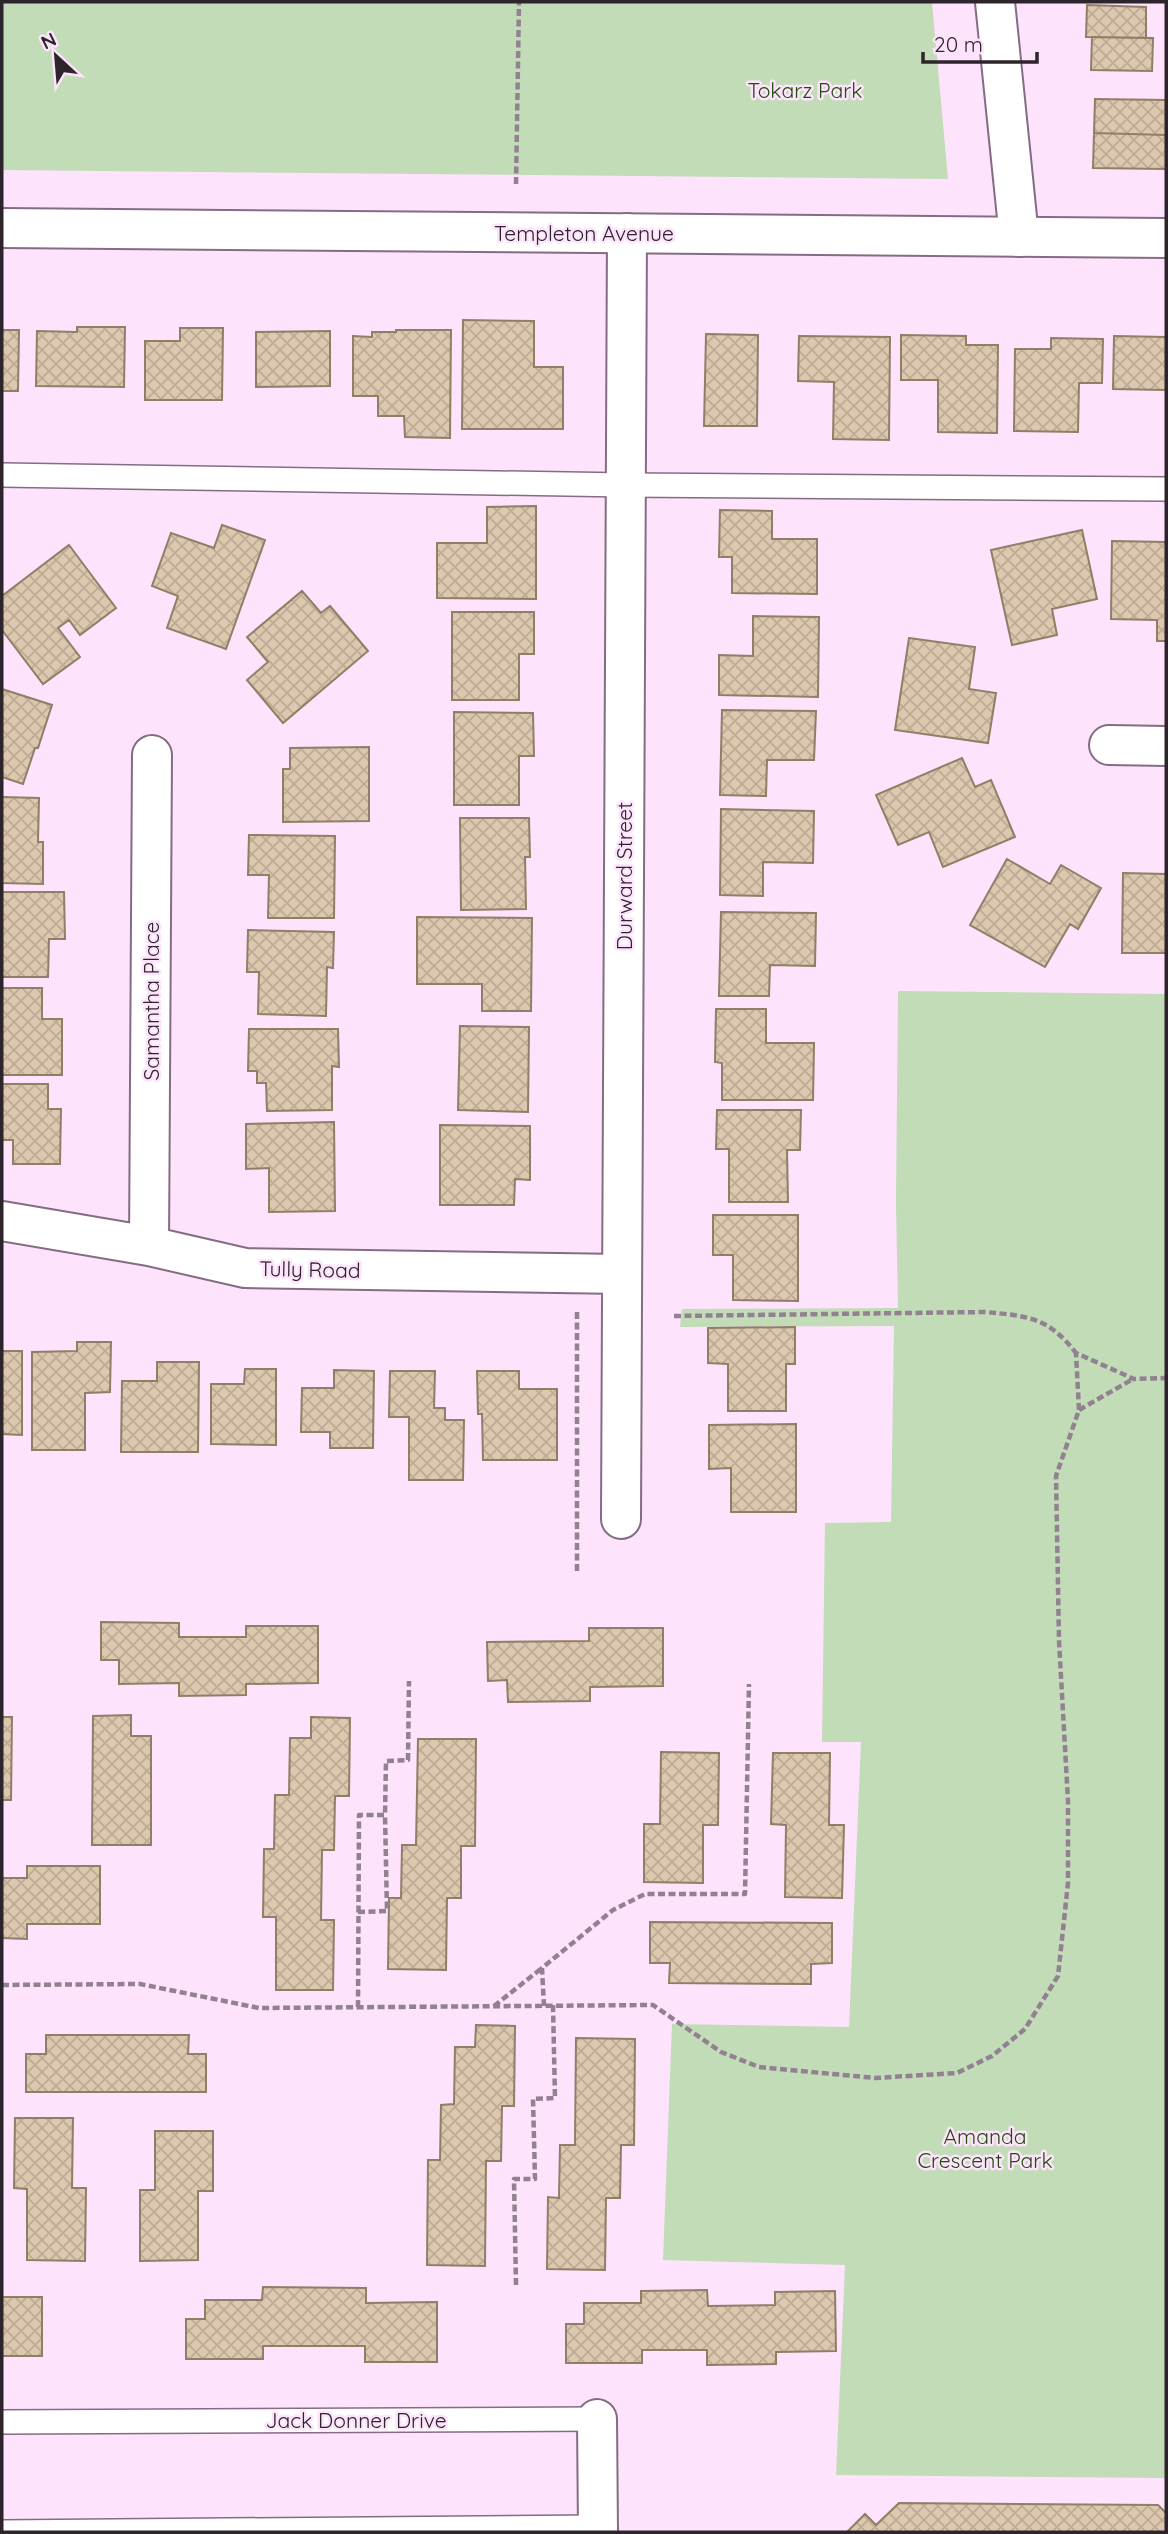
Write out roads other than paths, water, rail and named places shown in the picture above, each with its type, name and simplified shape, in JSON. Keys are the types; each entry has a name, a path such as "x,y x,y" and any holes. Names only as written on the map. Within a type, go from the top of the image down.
{"street":[{"path":"995,2 1019,237"},
{"name":"Templeton Avenue","path":"2,228 1166,239"},
{"name":"Durward Street","path":"621,1519 626,233"},
{"path":"1108,745 1166,746"},
{"name":"Samantha Place","path":"149,1246 152,755"},
{"name":"Tully Road","path":"2,1221 149,1246 245,1268 622,1274"},
{"name":"Jack Donner Drive","path":"597,2419 598,2530"}],"lane":[{"path":"2,475 626,485 1166,489"},
{"name":"Jack Donner Drive","path":"2,2422 597,2419"},
{"path":"2,2532 598,2530"}],"park label":[{"name":"Tokarz Park","path":"805,90"},
{"name":"Amanda Crescent Park","path":"985,2148"}]}
